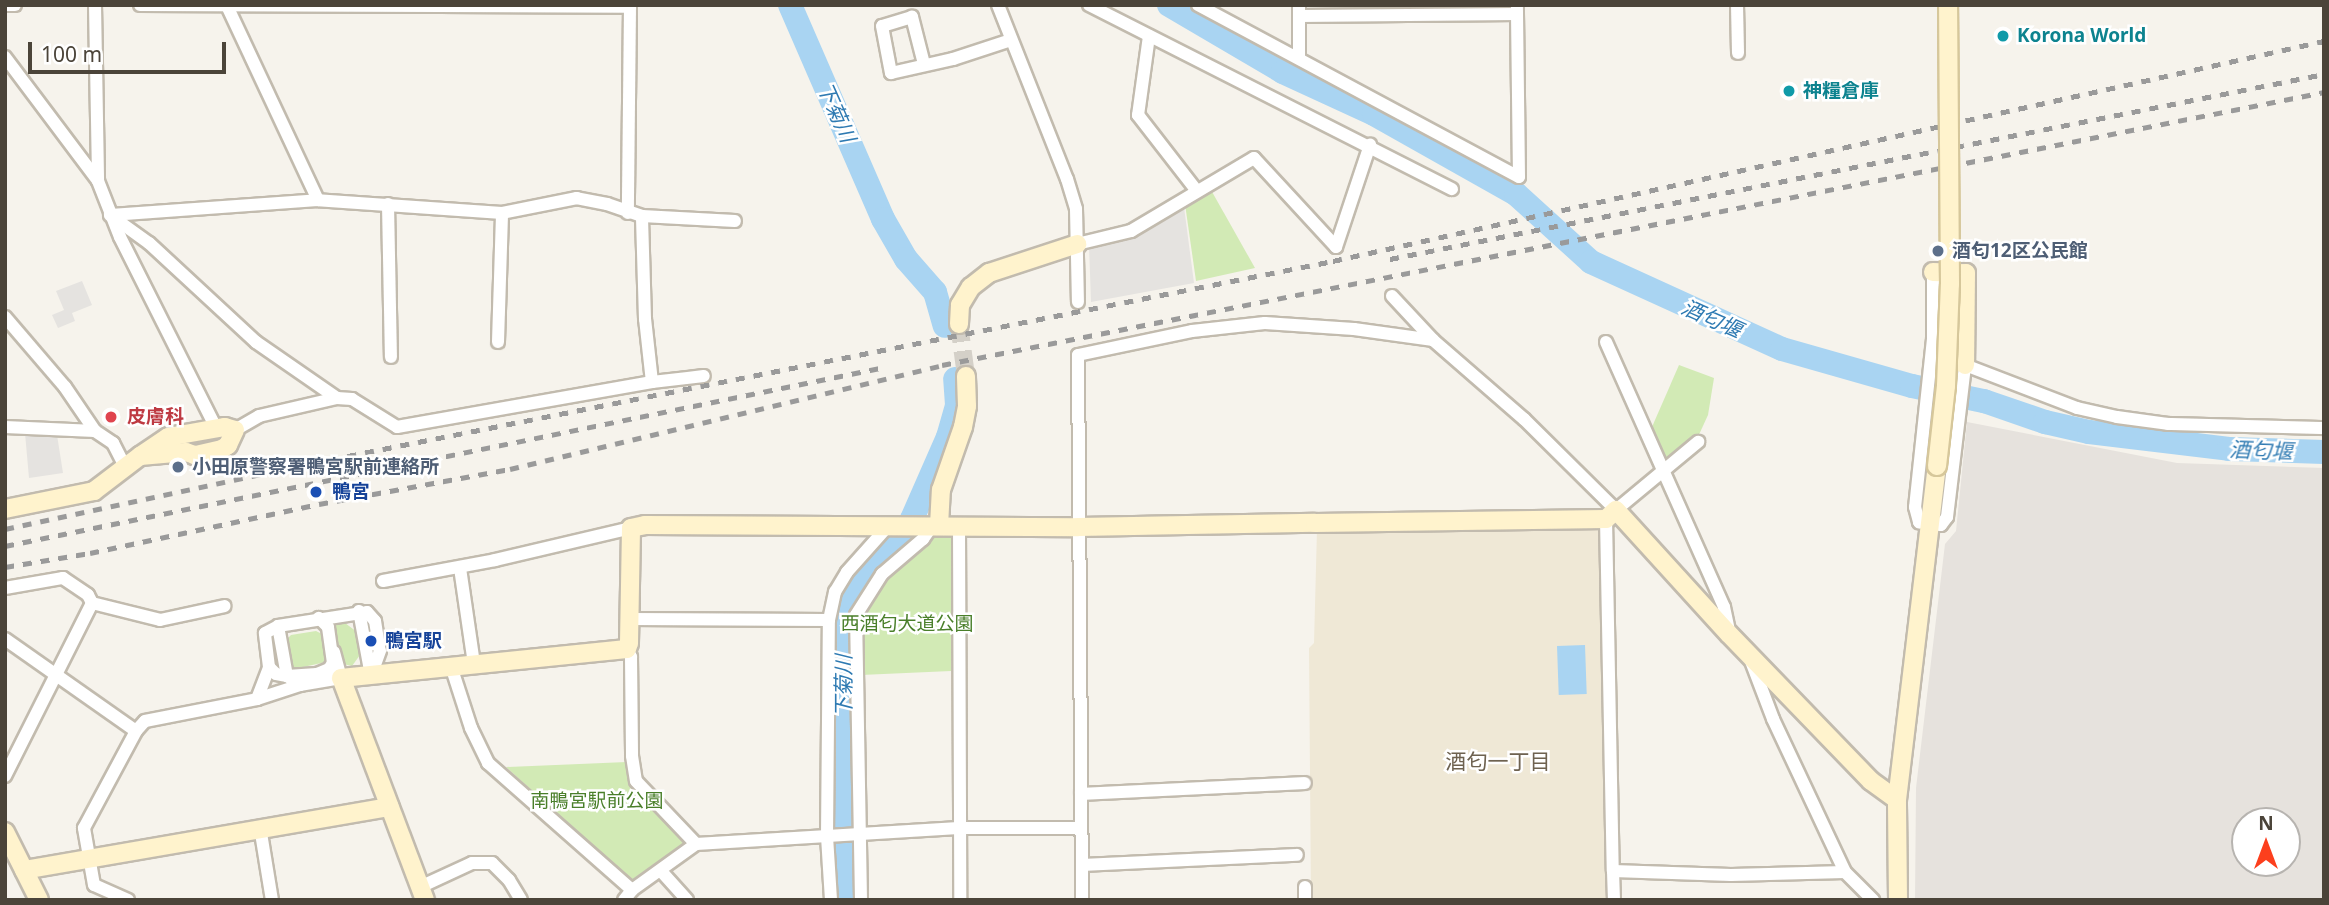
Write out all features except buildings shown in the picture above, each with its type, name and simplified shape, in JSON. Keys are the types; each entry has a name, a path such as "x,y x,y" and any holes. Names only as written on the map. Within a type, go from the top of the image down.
{"street":[{"path":"5,5 15,5"},
{"path":"95,5 98,181"},
{"path":"140,5 630,7 628,213"},
{"path":"998,5 1067,179 1076,209 1078,302"},
{"path":"1089,5 1370,145 1452,189"},
{"path":"1737,5 1738,53"},
{"path":"1898,900 1897,800 1946,386 1950,284 1948,5"},
{"path":"228,6 318,200"},
{"path":"1200,6 1519,177 1517,9 1299,11 1299,57"},
{"path":"924,64 912,17 882,26 891,73 953,59 1012,40"},
{"path":"1149,36 1138,115 1197,191"},
{"path":"5,57 98,181 110,215 216,428"},
{"path":"959,324 960,305 971,287 989,273 1077,244 1131,231 1254,158 1336,247 1370,145"},
{"path":"110,215 318,200 516,213 548,202 577,198 607,204 642,216 735,221"},
{"path":"388,204 391,357"},
{"path":"498,342 502,213"},
{"path":"110,215 149,243 256,342 337,398"},
{"path":"642,216 645,319 652,382"},
{"path":"1933,272 1966,273 1965,365 1947,517 1941,526 1929,526 1919,522 1915,507 1933,339 1933,272"},
{"path":"1392,296 1433,340 1524,419 1611,514 1871,781 1897,800"},
{"path":"5,317 65,387 95,431 113,443 124,465"},
{"path":"1082,900 1079,355 1192,331 1265,323 1354,329 1433,340"},
{"path":"1606,342 1724,607 1729,634"},
{"path":"1965,365 2077,408 2117,417 2180,424 2324,428"},
{"path":"140,456 186,452 195,455 222,449 228,446 235,430 259,416 337,398 352,399 397,427 652,382 704,376"},
{"path":"861,900 856,615 882,574 923,539 932,526 941,490 963,427 967,406 966,376"},
{"path":"5,427 95,431"},
{"path":"5,509 94,491 124,465 168,437 216,428 235,430"},
{"path":"383,581 460,568 645,525 1079,527 1611,514 1698,442"},
{"path":"1611,514 1614,900"},
{"path":"831,900 827,836 829,620 835,592 847,572 892,525"},
{"path":"959,526 960,900"},
{"path":"631,528 627,649 631,657 632,756 636,781 696,845"},
{"path":"460,568 474,664"},
{"path":"5,588 63,578 88,595 92,603 160,620 225,606"},
{"path":"5,776 92,603"},
{"path":"257,699 269,667 265,633 278,626 359,611 372,676"},
{"path":"319,618 328,627 341,678 422,893 472,863 492,863 509,880 521,900"},
{"path":"630,619 829,620"},
{"path":"278,626 287,676 300,685"},
{"path":"5,639 136,731"},
{"path":"128,900 94,886 84,828 136,731 145,721 257,699 300,685 341,678 627,649"},
{"path":"269,667 275,674 287,676 317,674 329,669 333,663 334,652"},
{"path":"1748,654 1773,719 1845,872 1873,900"},
{"path":"452,666 471,728 488,763 628,895 696,845 959,828 1081,828"},
{"path":"1081,794 1305,783"},
{"path":"24,870 260,827 390,807"},
{"path":"260,827 272,900"},
{"path":"5,832 39,900"},
{"path":"1082,865 1297,855"},
{"path":"661,871 687,900"},
{"path":"1613,871 1731,875 1845,872"}],"shaded area":[{"path":"1184,207 1194,283 1091,302 1089,245 1147,230"},
{"path":"82,281 92,305 72,313 75,321 58,328 52,315 64,310 56,291"},
{"path":"1967,422 2177,463 2324,468 2324,900 1915,900 1916,788 1945,544 1956,531"},
{"path":"25,433 57,435 63,473 29,478"},
{"path":"1317,529 1601,529 1616,900 1311,900 1309,648 1314,643"}],"green space":[{"path":"1211,190 1255,268 1196,281 1185,204"},
{"path":"1679,365 1714,378 1708,415 1697,439 1657,470 1645,443"},
{"name":"西酒匂大道公園","path":"938,531 952,532 951,671 861,675 861,623 872,594"},
{"path":"345,623 357,632 360,646 360,655 352,666 343,664 335,629 336,625"},
{"path":"316,631 324,635 326,662 294,669 290,666 286,640 291,635"},
{"name":"南鴨宮駅前公園","path":"627,762 632,786 688,844 633,883 506,767"}],"water":[{"path":"1585,645 1587,694 1559,695 1557,646"}],"waterway":[{"name":"下菊川","path":"790,5 883,219 906,259 935,292 945,326"},
{"name":"酒匂堰","path":"1169,5 1283,72 1374,114 1516,194 1591,262 1782,349 1912,386 1984,401 2045,422 2089,432 2229,449 2324,452"},
{"name":"下菊川","path":"844,900 843,620 850,596 859,579 902,538 912,519 948,437 957,405 955,379"}],"tunnel":[{"path":"959,324 966,376"}],"railway":[{"path":"5,529 312,463 1333,261 2324,41"},
{"path":"1390,259 2324,74"},
{"path":"5,567 90,553 319,504 510,469 942,365 2324,92"},
{"path":"5,546 880,368"}],"place":[{"name":"Korona World","path":"2003,36"},
{"name":"神糧倉庫","path":"1789,91"},
{"name":"酒匂12区公民館","path":"1938,251"},
{"name":"皮膚科","path":"111,417"},
{"name":"小田原警察署鴨宮駅前連絡所","path":"178,467"},
{"name":"鴨宮","path":"316,492"},
{"name":"鴨宮駅","path":"371,641"}],"district":[{"name":"酒匂一丁目","path":"1498,761"}]}
